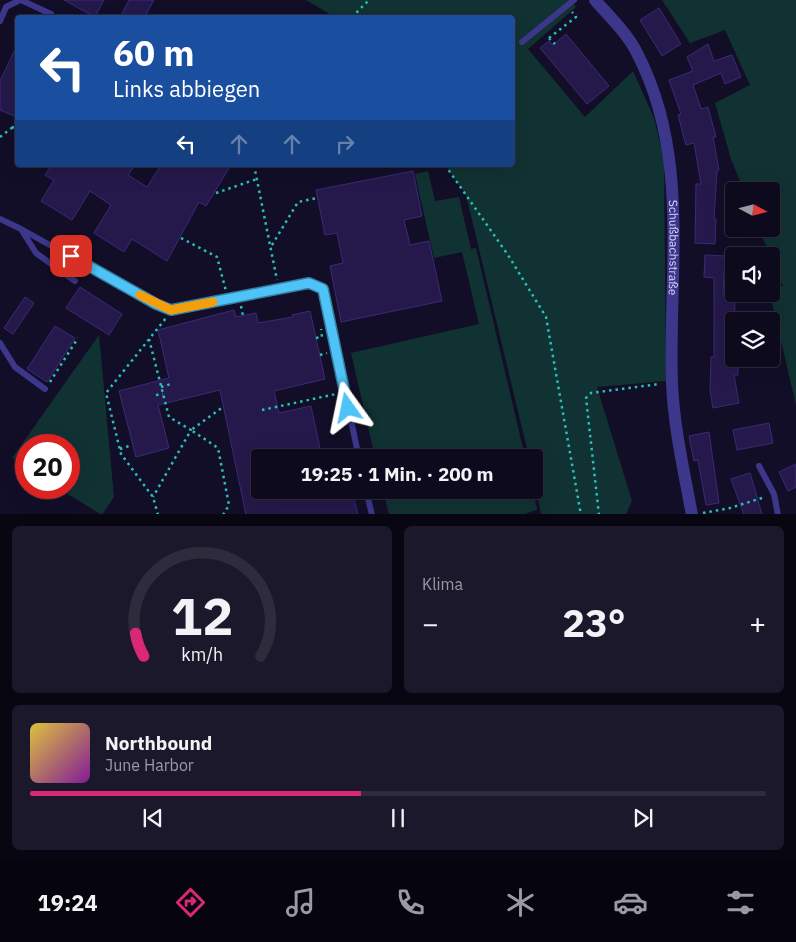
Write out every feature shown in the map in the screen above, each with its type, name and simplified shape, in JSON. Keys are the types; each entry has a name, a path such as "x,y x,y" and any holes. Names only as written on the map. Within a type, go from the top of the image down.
{"street":[{"name":"Schußbachstraße","path":"595,0 637,52 657,101 670,154 673,193 672,382 674,417 692,514"}],"lane":[{"path":"0,21 6,7 21,0 50,15"},
{"path":"522,42 574,0"},
{"path":"0,219 21,228 156,304 171,310 309,283 323,289 357,449"},
{"path":"21,228 36,253 75,281"},
{"path":"0,343 15,367 45,390"},
{"path":"759,466 774,494 778,514"},
{"path":"368,499 372,514"}],"path":[{"path":"357,15 356,13 369,0"},
{"path":"549,38 576,17 567,6"},
{"path":"0,137 13,127"},
{"path":"254,167 279,289"},
{"path":"446,167 508,255 546,317 581,514"},
{"path":"216,192 257,179"},
{"path":"271,246 298,202 317,198"},
{"path":"181,238 217,258 228,299"},
{"path":"158,514 153,497 120,449 106,393 171,310"},
{"path":"316,338 322,337 320,329 325,328"},
{"path":"45,390 78,338"},
{"path":"149,338 169,417 218,448 229,505 223,514"},
{"path":"599,514 586,398 591,393 672,382"},
{"path":"161,387 171,384"},
{"path":"262,410 345,392"},
{"path":"156,395 163,394"},
{"path":"153,497 191,430 223,407"},
{"path":"120,449 132,445"},
{"path":"717,511 774,494"}],"green space":[{"path":"306,0 571,0 576,7 528,49 585,117 633,71 654,118 664,160 666,381 597,387 632,501 626,514 541,514 538,499 543,499 543,449 527,449 466,195 446,167 515,167 515,15 332,15"},
{"path":"662,0 796,0 796,405 780,337 780,312 774,312 772,302 780,302 780,286 783,286 780,279 780,247 767,247 763,238 780,238 780,182 740,182 731,159 715,103 750,85 725,30 690,43"},
{"path":"428,171 435,201 459,197 471,249 476,248 523,449 373,449 351,353 479,324 462,252 434,258 415,174"},
{"path":"99,335 114,497 103,514 76,499 80,499 80,434 29,434"},
{"path":"385,499 535,499 537,510 524,514 389,514"}],"building":[{"path":"64,0 104,0 96,15 91,15"},
{"path":"129,0 154,0 146,15 122,15"},
{"path":"659,8 681,44 662,56 640,20"},
{"path":"566,34 609,86 587,104 540,48 549,41 553,45"},
{"path":"708,44 714,61 732,55 741,77 725,84 721,73 693,85 701,109 708,107 716,137 713,137 719,170 717,170 714,219 716,219 715,244 695,243 696,184 701,184 694,143 686,145 678,115 681,114 669,80 693,71 687,57"},
{"path":"15,49 14,116 0,110 0,81"},
{"path":"51,167 134,167 128,175 147,187 160,167 230,167 206,206 199,202 167,261 132,239 124,252 94,233 111,205 90,191 72,220 41,201 54,180 45,175"},
{"path":"413,171 422,216 404,220 410,245 429,241 442,301 341,322 330,266 343,263 337,233 325,235 316,190"},
{"path":"705,255 725,256 723,294 725,294 725,302 735,302 735,312 725,312 725,367 738,367 738,375 734,375 739,403 713,408 710,391 711,357 714,357 714,278 704,277"},
{"path":"80,287 122,314 109,335 66,308"},
{"path":"25,297 34,303 13,334 4,328"},
{"path":"234,310 236,317 256,313 258,323 293,317 292,315 310,311 325,379 274,391 279,413 311,406 320,449 251,449 251,499 354,499 358,514 246,514 220,390 158,405 169,448 136,457 119,391 169,378 158,330"},
{"path":"55,326 75,338 47,382 27,369"},
{"path":"769,423 773,443 737,450 733,430"},
{"path":"709,432 719,503 706,505 698,460 694,461 689,436"},
{"path":"796,464 796,487 788,491 779,472"},
{"path":"750,473 762,514 744,514 731,479"}],"slow traffic":[{"path":"140,295 171,310 213,302"}],"route":[{"path":"71,256 137,294 171,310 309,283 323,289 348,408"}]}
